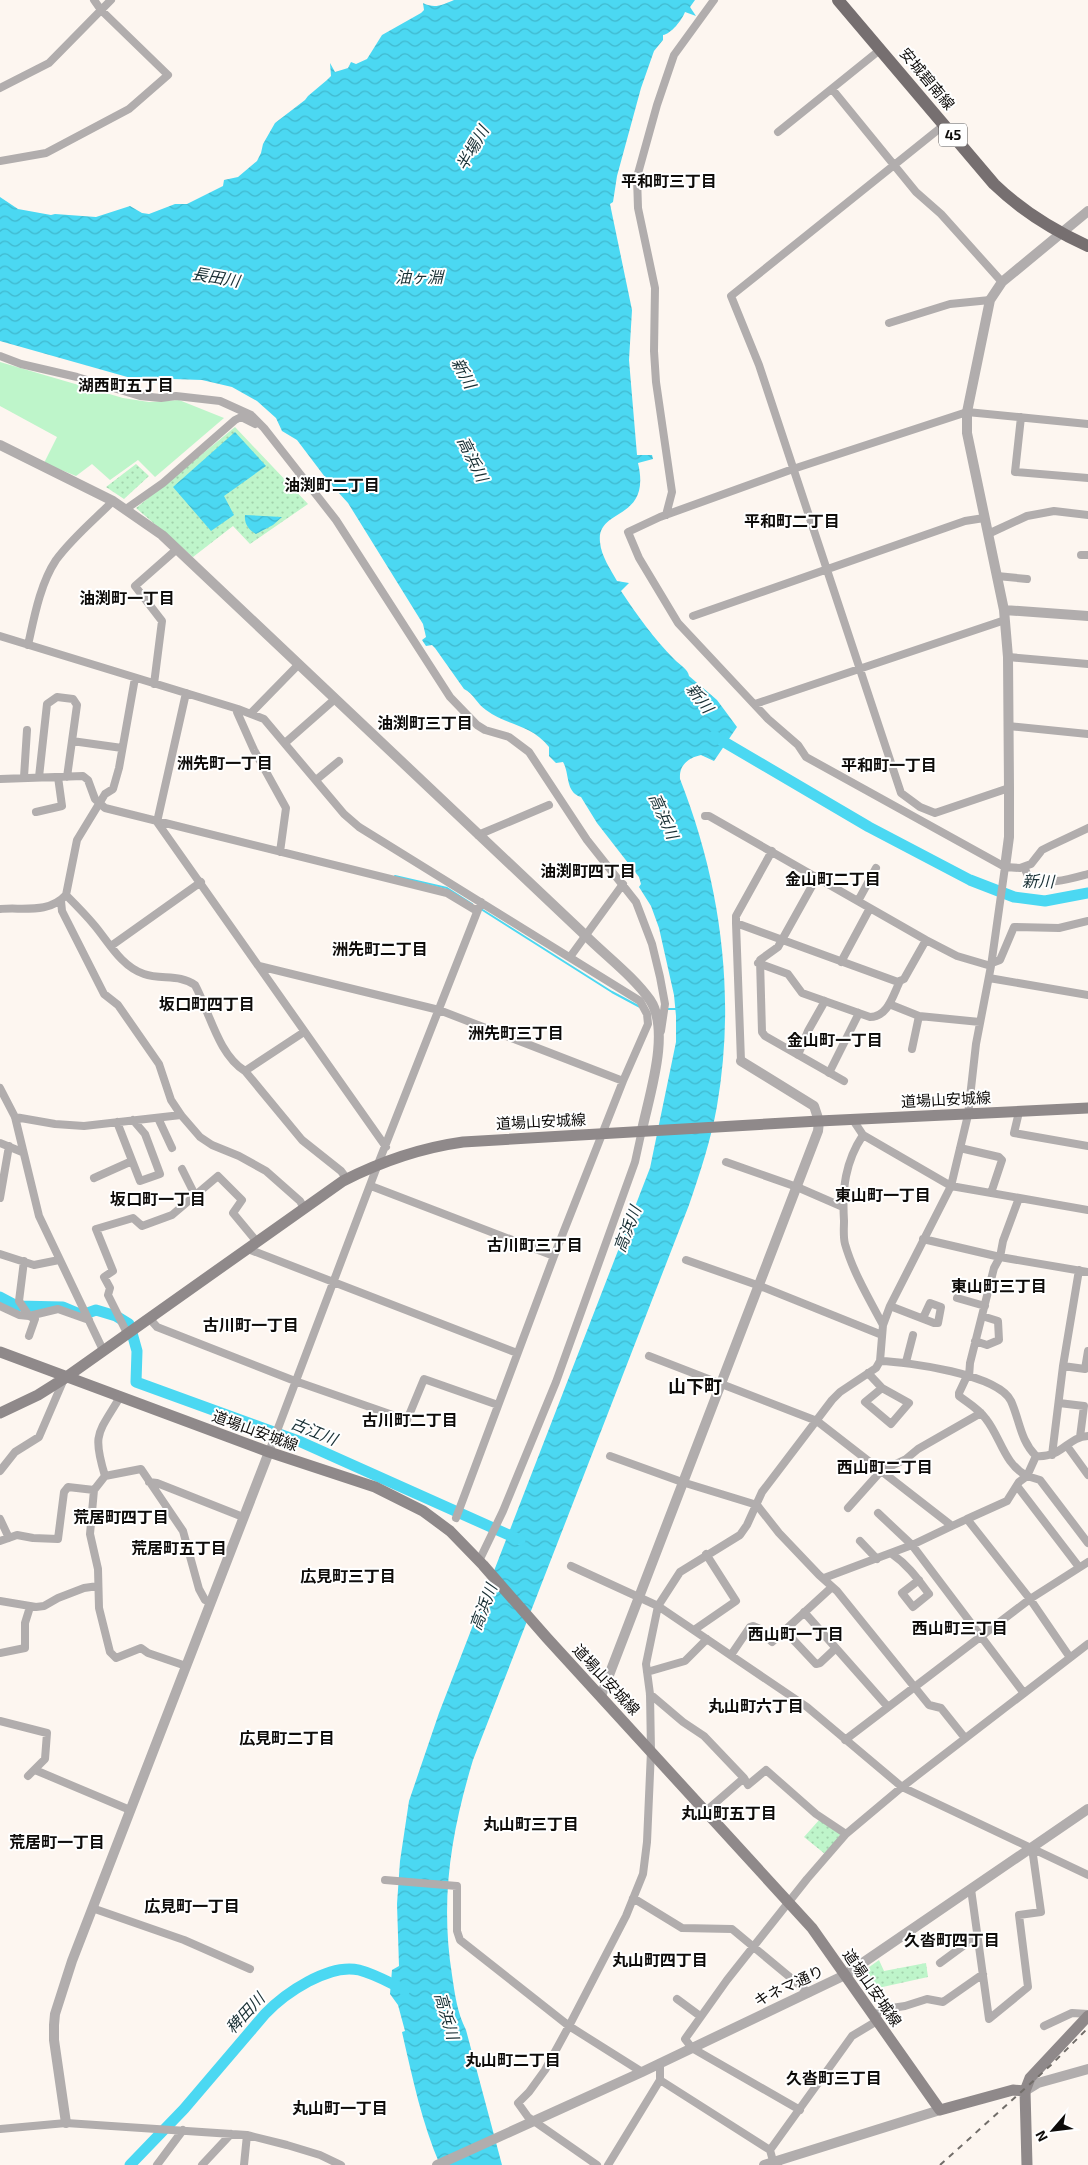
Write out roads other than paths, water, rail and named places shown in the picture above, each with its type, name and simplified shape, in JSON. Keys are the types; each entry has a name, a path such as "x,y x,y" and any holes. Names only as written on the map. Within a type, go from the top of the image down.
{"main road":[{"name":"安城碧南線","path":"838,0 994,184 1010,200 1039,221 1088,246"},
{"name":"道場山安城線","path":"65,1378 347,1179 378,1164 432,1147 463,1142 819,1120 968,1115 1088,1108"},
{"name":"道場山安城線","path":"0,1352 65,1378 269,1452 375,1487 423,1512 450,1531 483,1559 533,1621 812,1928 940,2110"},
{"path":"0,1413 38,1395 65,1378"},
{"path":"1027,2165 1025,2091 1030,2078 1088,2015"},
{"path":"940,2110 1013,2090 1025,2091"}],"street":[{"path":"0,161 46,152 129,109 168,75 101,10 94,0"},
{"path":"0,88 49,63 111,0"},
{"path":"666,515 672,492 656,382 654,351 655,288 638,208 637,176 657,105 674,55 714,0"},
{"path":"778,132 881,50"},
{"path":"832,89 916,192 941,214 1002,282"},
{"path":"944,124 731,296 759,365 899,788 905,797 925,810 935,813 1009,788"},
{"path":"597,2165 528,2117 518,2103 529,2092 545,2070 599,1970 643,1874 647,1842 651,1751 650,1694 646,1664 658,1606 680,1572 706,1554 740,1535 758,1505 762,1492 832,1400 840,1392 876,1368 880,1361 883,1325 890,1306 951,1186 968,1115 980,1022 991,964 1009,837 1008,657 1004,615 967,433 967,412 990,300 1002,282 1088,212"},
{"path":"889,323 950,304 990,300"},
{"path":"0,356 21,364 77,377 140,396 161,398 176,396 220,401 251,415 264,428 336,520 450,697 477,725 485,730 509,737 529,752 587,840 623,884 641,912 660,977 665,1004 647,1131 556,1382 483,1559"},
{"path":"1088,424 967,412 793,469 646,522 628,532 639,558 678,623 768,719 798,745 806,757 1006,867 1024,867 1031,864 1042,850 1088,828"},
{"path":"126,508 163,483 234,420 241,417 264,428"},
{"path":"1021,417 1015,472 1088,478"},
{"path":"0,445 126,508 162,535 585,935 650,1000 659,1024 660,1040"},
{"path":"28,645 37,605 55,562 70,544 113,501"},
{"path":"988,534 1028,516 1054,511 1088,515"},
{"path":"692,616 965,520 984,518"},
{"path":"154,684 162,621 135,586 177,549"},
{"path":"997,576 1027,579"},
{"path":"755,704 1004,615 1088,616"},
{"path":"0,636 238,708 264,719 344,814 359,827 640,1001 643,1006 648,1024 623,1081 554,1256 456,1518"},
{"path":"1008,657 1088,664"},
{"path":"251,713 298,664"},
{"path":"135,678 119,768 113,788 105,794 77,840 63,898 62,911 104,994 118,1005 159,1064 171,1100 181,1115 200,1137 212,1145 240,1156 266,1171 300,1201 304,1208"},
{"path":"186,693 157,822 386,1147"},
{"path":"36,812 62,806 62,777 72,741 77,706 72,699 57,697 47,704 39,777"},
{"path":"285,743 335,698"},
{"path":"238,708 237,712 254,750 286,808 280,852"},
{"path":"1008,726 1088,734"},
{"path":"24,777 27,730"},
{"path":"72,741 122,748"},
{"path":"316,780 339,761"},
{"path":"0,778 86,777 95,799 105,808 447,893 477,911"},
{"path":"478,835 549,805"},
{"path":"705,816 709,816 957,956 991,964 1000,960 1014,927 1059,928 1088,921"},
{"path":"601,1696 818,1131 819,1120 814,1106 742,1060 736,916 772,851"},
{"path":"1024,867 1029,878 1043,882 1064,881 1088,874"},
{"path":"858,901 876,868"},
{"path":"817,877 778,947 758,963 763,1034 844,1081"},
{"path":"111,946 200,882"},
{"path":"570,957 623,884"},
{"path":"0,910 31,910 63,898"},
{"path":"63,898 126,963 144,974 188,980 195,986 225,1048 235,1064 245,1071 302,1140 342,1171 347,1179"},
{"path":"66,2123 54,2040 55,2014 92,1908 334,1283 378,1164 481,902"},
{"path":"841,962 870,908"},
{"path":"736,923 841,962 900,981"},
{"path":"758,963 788,974 802,993 875,1017 885,1011 900,981 904,979 926,940"},
{"path":"259,966 439,1010 623,1081"},
{"path":"988,978 1088,995"},
{"path":"798,1055 808,1031 825,1001"},
{"path":"888,1004 919,1016 980,1022"},
{"path":"829,1072 859,1013"},
{"path":"912,1049 919,1016"},
{"path":"245,1071 304,1032"},
{"path":"0,1088 15,1117 39,1216 103,1350"},
{"path":"1019,1112 1014,1133 1088,1146"},
{"path":"15,1117 66,1125 181,1115"},
{"path":"158,1118 172,1148"},
{"path":"117,1122 140,1181 160,1174 145,1134 133,1120"},
{"path":"853,1120 863,1135 951,1186 1088,1210"},
{"path":"863,1135 849,1160 845,1178 843,1207 845,1242 865,1293 883,1325"},
{"path":"0,1143 22,1152"},
{"path":"0,1198 9,1146"},
{"path":"960,1148 999,1157 1002,1160 991,1193"},
{"path":"94,1178 132,1161"},
{"path":"726,1162 797,1187 843,1207"},
{"path":"182,1169 195,1195"},
{"path":"127,1333 108,1295 110,1288 104,1277 113,1271 96,1229 133,1218 142,1226 172,1215 218,1176 242,1200 233,1213 252,1245 334,1283 517,1353"},
{"path":"371,1186 554,1256"},
{"path":"1019,1198 1003,1241 1000,1257 994,1268 968,1376 958,1393 959,1396 987,1420 1017,1470 1027,1476 1040,1480 1088,1543"},
{"path":"923,1239 1000,1257 1088,1272"},
{"path":"0,1254 34,1265 59,1260"},
{"path":"686,1260 760,1286 882,1335"},
{"path":"24,1261 19,1301 29,1316 35,1319 30,1336"},
{"path":"1052,1455 1078,1270"},
{"path":"957,1298 985,1306"},
{"path":"0,1306 19,1315 29,1316 58,1309 89,1320"},
{"path":"890,1306 923,1318"},
{"path":"975,1341 987,1344 999,1340 998,1321 982,1316"},
{"path":"149,1318 157,1327 295,1381 407,1420 424,1379 498,1405"},
{"path":"906,1362 913,1335"},
{"path":"1063,1366 1085,1369 1088,1351"},
{"path":"649,1356 817,1422 952,1526"},
{"path":"880,1361 906,1362 984,1380 1006,1394 1011,1402 1026,1447 1036,1456 1052,1455 1077,1437 1084,1436 1084,1406 1059,1403"},
{"path":"868,1373 882,1388 909,1403 891,1424 865,1402 882,1388"},
{"path":"0,1471 15,1452 39,1437 65,1378"},
{"path":"105,1476 98,1452 97,1439 120,1397"},
{"path":"848,1508 881,1471 906,1459 918,1449 981,1413"},
{"path":"1067,1446 1088,1475"},
{"path":"610,1456 682,1482 758,1505 780,1533 832,1587 929,1705 941,1708 965,1738"},
{"path":"824,1578 892,1554 1006,1501 1027,1476 1036,1456"},
{"path":"186,1666 148,1653 142,1648 116,1658 110,1652 99,1608 98,1569 90,1534 94,1490 105,1476 141,1469 182,1531 199,1589 204,1600 210,1601"},
{"path":"149,1482 157,1483 244,1517"},
{"path":"1017,1486 1079,1567"},
{"path":"0,1541 17,1535 58,1539 64,1492 68,1487 94,1490"},
{"path":"878,1513 912,1545 1023,1692"},
{"path":"0,1518 9,1538"},
{"path":"967,1519 1030,1599 1069,1656"},
{"path":"860,1541 877,1559"},
{"path":"694,1630 736,1601 706,1554"},
{"path":"892,1554 906,1564 919,1580"},
{"path":"845,1740 1030,1599 1088,1562"},
{"path":"571,1566 639,1596 694,1630 807,1708 902,1787 1088,1875"},
{"path":"0,1601 30,1607 44,1606 58,1598 84,1588 98,1586"},
{"path":"731,1655 750,1627 758,1628 772,1642 832,1587"},
{"path":"0,1653 25,1648 25,1623 30,1607"},
{"path":"804,1612 888,1707"},
{"path":"785,1630 816,1664 820,1663 836,1648"},
{"path":"647,1672 684,1660 707,1639"},
{"path":"800,2110 692,2048 685,2039 700,2016 753,1947 846,1834 902,1787 1023,1692 1069,1656 1088,1644"},
{"path":"650,1694 683,1722 704,1736 744,1778 748,1785 766,1770 816,1814 846,1834"},
{"path":"0,1721 47,1733 45,1759 28,1776"},
{"path":"35,1770 130,1810"},
{"path":"706,1811 744,1778"},
{"name":"キネマ通り","path":"437,2165 642,2072 846,1976 971,1888 1088,1810"},
{"path":"971,1888 989,2019 1028,1987 1020,1915 1041,1912 1032,1848"},
{"path":"388,1880 457,1886 457,1931 460,1940 569,2026 642,2072"},
{"path":"633,1898 682,1928 732,1929 809,1993"},
{"path":"92,1908 184,1940 250,1969"},
{"path":"940,1963 978,1935"},
{"path":"940,2110 772,2164 770,2150 852,2036 885,2009 906,2006 927,1999 943,2002 983,1974"},
{"path":"677,1999 700,2016"},
{"path":"1044,2026 1072,2013 1088,2015"},
{"path":"608,2165 660,2080 660,2063"},
{"path":"1025,2091 1038,2082 1088,2069"},
{"path":"660,2080 770,2150"},
{"path":"0,2129 66,2123 247,2135 303,2150 341,2165"},
{"path":"157,2165 183,2130"},
{"path":"202,2165 231,2134"},
{"path":"244,2165 247,2135"}],"water":[{"name":"油ヶ淵","path":"454,0 695,0 690,7 696,16 685,12 676,26 663,35 663,40 654,51 641,88 617,176 613,202 610,204 632,310 629,360 637,455 652,455 653,459 638,463 640,482 637,495 631,505 606,523 601,531 600,542 604,558 617,581 629,583 621,591 640,618 689,676 717,700 737,727 714,761 701,755 696,756 685,763 680,774 706,858 721,940 725,1023 723,1065 712,1131 689,1205 473,1760 465,1787 454,1840 450,1866 447,1920 455,1996 502,2165 440,2165 428,2133 402,2032 405,2031 398,2005 390,1994 392,1970 399,1966 397,1904 400,1861 409,1801 439,1713 650,1168 676,1042 674,995 659,928 651,906 639,887 641,884 639,877 597,823 581,797 572,791 563,762 556,763 549,756 549,747 535,734 483,708 464,689 435,648 432,645 426,646 422,640 426,637 423,624 348,503 328,481 297,440 282,431 276,418 257,401 232,387 202,380 173,379 153,383 145,382 0,341 0,197 18,209 51,215 96,217 130,206 142,213 149,214 175,204 187,204 223,186 224,180 238,177 257,161 263,144 275,123 305,100 331,76 330,63 335,72 348,68 351,62 356,64 367,59 382,35 421,13 424,10 423,3 435,6"},
{"path":"235,432 266,466 224,496 234,515 211,531 173,487"},
{"path":"245,515 282,517 273,525 256,534 247,526"}],"waterway":[{"name":"新川","path":"714,736 869,827 970,880 1014,897 1045,901 1088,893"},
{"path":"395,876 447,888 472,904"},
{"path":"481,909 612,992 640,1007"},
{"path":"667,1009 678,1009"},
{"name":"古江川","path":"0,1297 17,1306 63,1307 82,1315 96,1310 116,1316 129,1324"},
{"name":"古江川","path":"132,1333 137,1351 136,1382 301,1442 520,1540"},
{"name":"稗田川","path":"130,2165 184,2109 265,2014 296,1989 321,1975 347,1969 371,1974 405,1990"}],"railway":[{"path":"940,2165 1051,2065 1088,2028"}],"district":[{"name":"平和町三丁目","path":"669,181"},
{"name":"湖西町五丁目","path":"126,385"},
{"name":"油渕町二丁目","path":"332,485"},
{"name":"平和町二丁目","path":"792,521"},
{"name":"油渕町一丁目","path":"127,598"},
{"name":"油渕町三丁目","path":"425,723"},
{"name":"洲先町一丁目","path":"225,763"},
{"name":"平和町一丁目","path":"889,765"},
{"name":"油渕町四丁目","path":"588,871"},
{"name":"金山町二丁目","path":"833,879"},
{"name":"洲先町二丁目","path":"380,949"},
{"name":"坂口町四丁目","path":"207,1004"},
{"name":"洲先町三丁目","path":"516,1033"},
{"name":"金山町一丁目","path":"835,1040"},
{"name":"東山町一丁目","path":"883,1195"},
{"name":"坂口町一丁目","path":"158,1199"},
{"name":"古川町三丁目","path":"535,1245"},
{"name":"東山町三丁目","path":"999,1286"},
{"name":"古川町一丁目","path":"251,1325"},
{"name":"山下町","path":"695,1387"},
{"name":"古川町二丁目","path":"410,1420"},
{"name":"西山町二丁目","path":"885,1467"},
{"name":"荒居町四丁目","path":"121,1517"},
{"name":"荒居町五丁目","path":"179,1548"},
{"name":"広見町三丁目","path":"348,1576"},
{"name":"西山町三丁目","path":"960,1628"},
{"name":"西山町一丁目","path":"796,1634"},
{"name":"丸山町六丁目","path":"756,1706"},
{"name":"広見町二丁目","path":"287,1738"},
{"name":"丸山町五丁目","path":"729,1813"},
{"name":"丸山町三丁目","path":"531,1824"},
{"name":"荒居町一丁目","path":"57,1842"},
{"name":"広見町一丁目","path":"192,1906"},
{"name":"久沓町四丁目","path":"952,1940"},
{"name":"丸山町四丁目","path":"660,1960"},
{"name":"丸山町二丁目","path":"513,2060"},
{"name":"久沓町三丁目","path":"834,2078"},
{"name":"丸山町一丁目","path":"340,2108"}],"water label":[{"name":"半場川","path":"472,148"},
{"name":"長田川","path":"216,277"},
{"name":"高浜川","path":"473,459"},
{"name":"高浜川","path":"664,816"},
{"name":"高浜川","path":"627,1229"},
{"name":"高浜川","path":"483,1607"},
{"name":"高浜川","path":"447,2016"}]}
